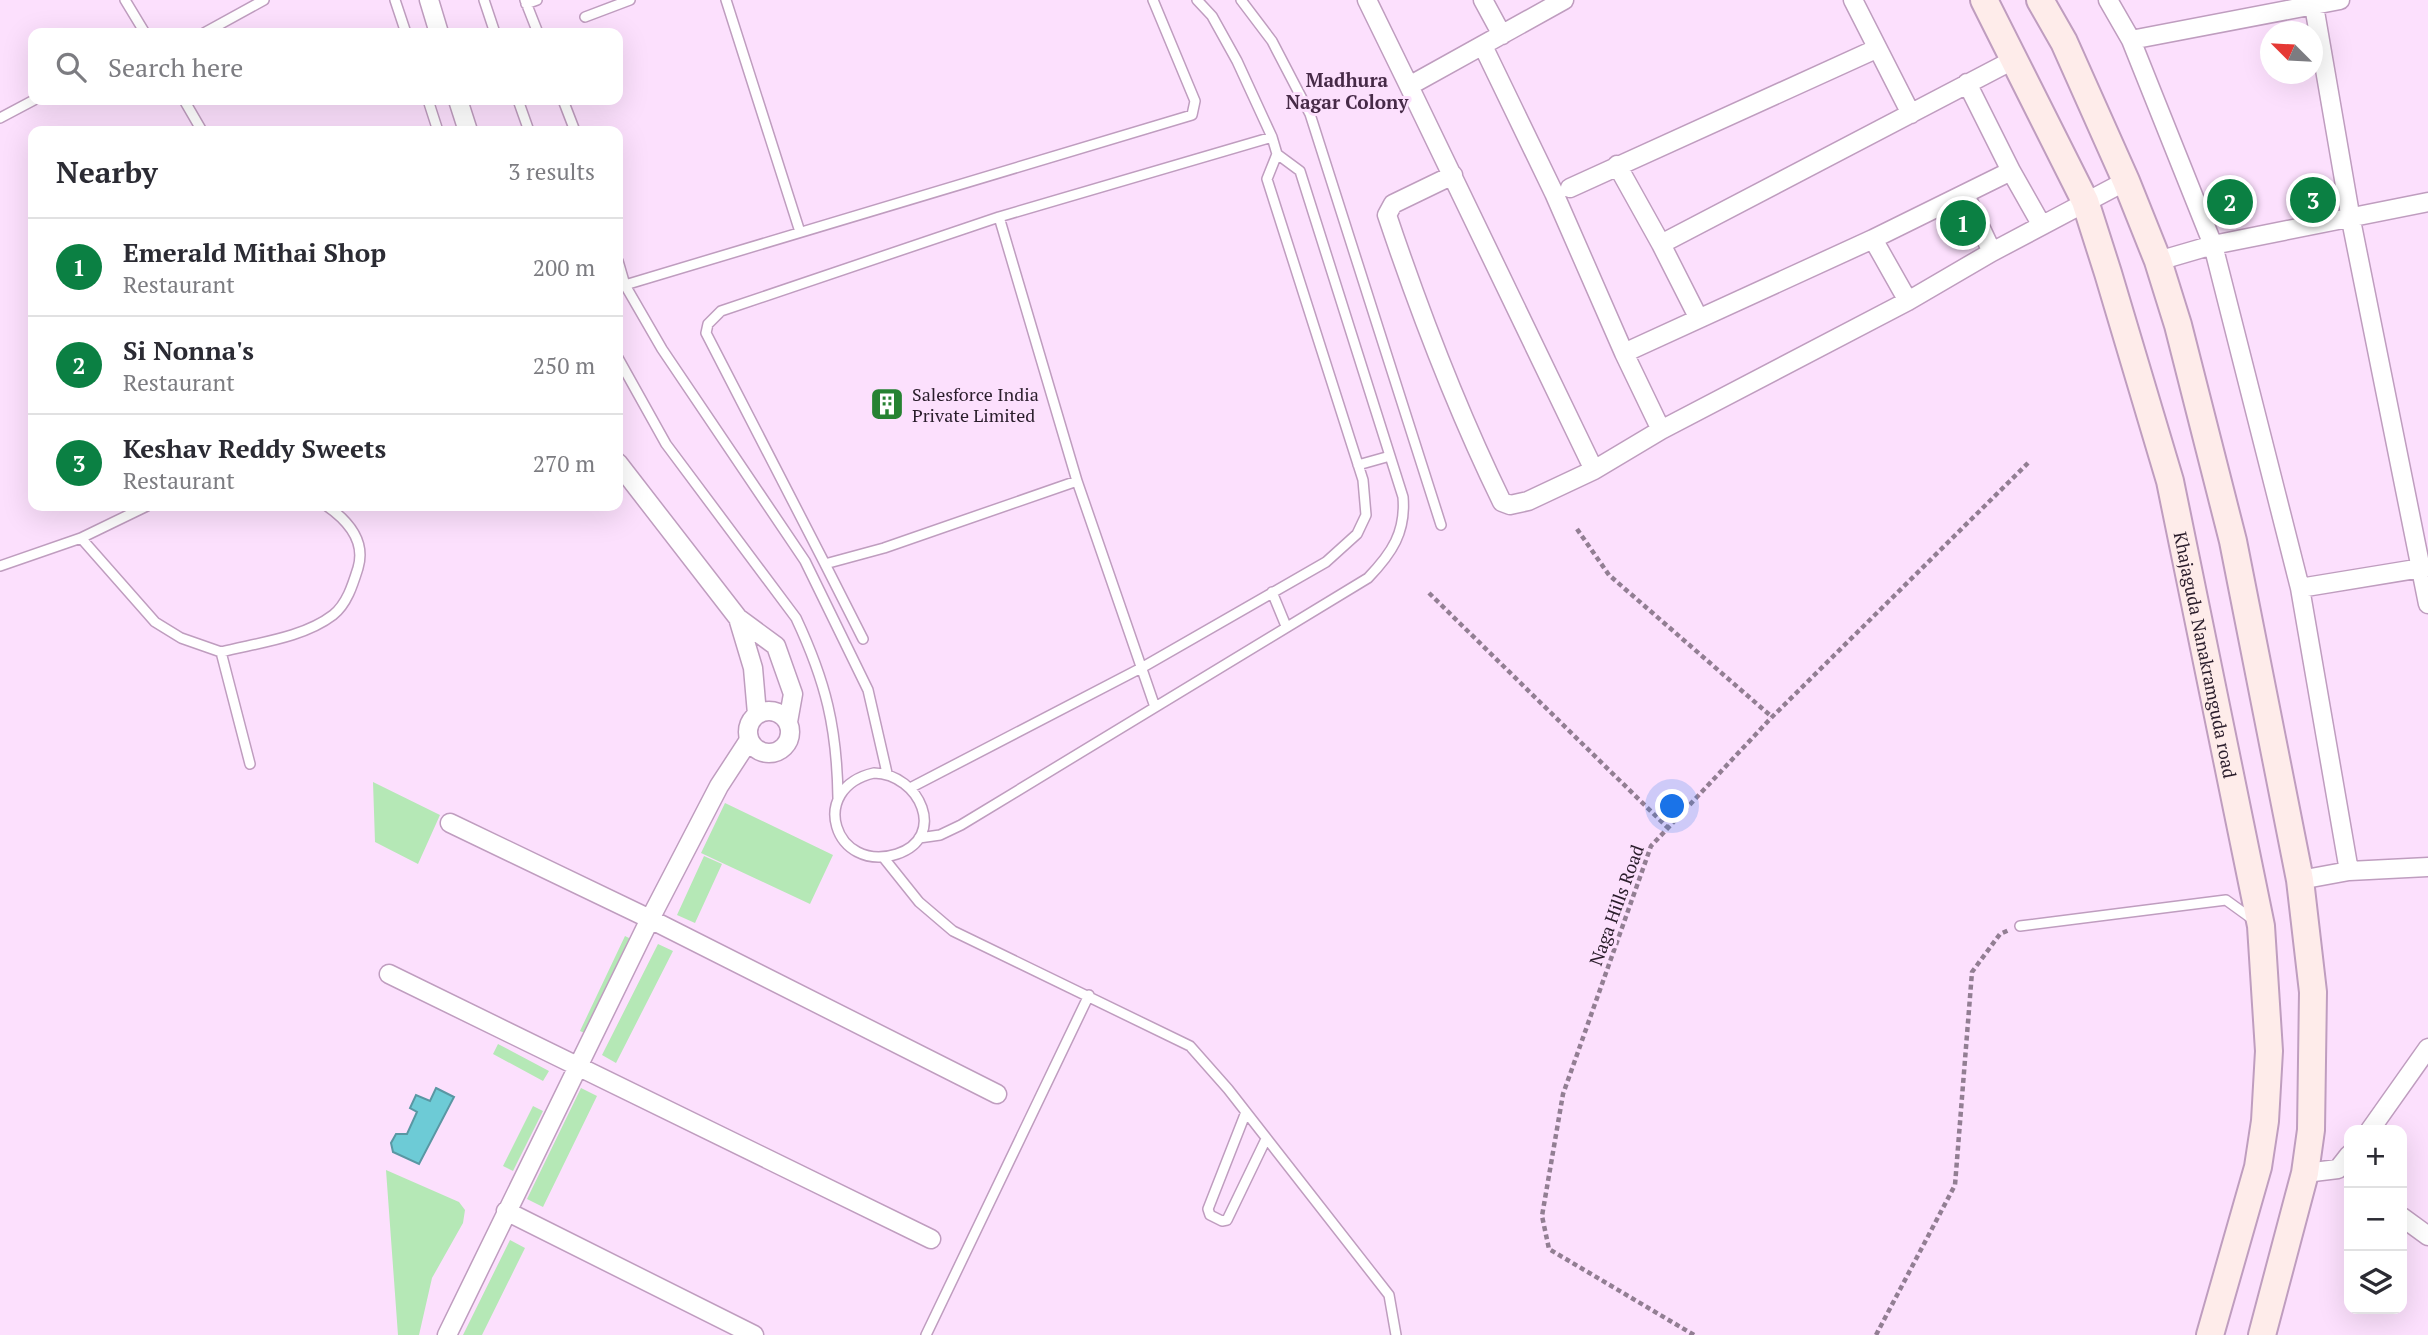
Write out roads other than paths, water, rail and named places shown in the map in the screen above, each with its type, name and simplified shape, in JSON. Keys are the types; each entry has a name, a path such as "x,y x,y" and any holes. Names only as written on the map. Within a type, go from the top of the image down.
{"main road":[{"name":"Khajaguda Nanakramguda road","path":"1984,0 2085,201 2170,481 2261,926 2269,1051 2265,1121 2258,1167 2210,1335"},
{"path":"2040,0 2064,42 2126,181 2158,261 2178,325 2233,541 2300,880 2313,992 2311,1130 2305,1173 2262,1335"}],"street":[{"path":"429,0 437,28"},
{"path":"1367,0 1454,175 1594,470"},
{"path":"1483,0 1502,34"},
{"path":"1409,86 1564,0"},
{"path":"1853,0 1911,114"},
{"path":"2108,0 2130,40 2213,245 2300,588 2349,871"},
{"path":"2130,40 2313,2 2340,0"},
{"path":"2313,2 2351,220 2424,567 2428,604"},
{"path":"1483,46 1554,193 1661,430"},
{"path":"1570,188 1876,48"},
{"path":"1661,244 2015,59"},
{"path":"1967,83 2041,225"},
{"path":"460,105 466,126"},
{"path":"1617,165 1698,317"},
{"path":"1624,353 1873,239 2011,171"},
{"path":"1454,175 1393,204 1388,215 1432,345 1471,438 1502,502 1510,505 1528,501 1594,470 1661,430 1908,302 1992,251 2126,181"},
{"path":"1965,195 1992,251"},
{"path":"2158,261 2213,245 2351,220 2428,202"},
{"path":"1873,239 1908,302"},
{"path":"623,469 738,618 771,640 781,654 793,694 788,722 790,736 777,752 757,751 749,740 748,726 757,714 753,668 738,618"},
{"path":"2300,588 2424,567"},
{"path":"757,714 778,712 788,722"},
{"path":"447,1335 650,919 719,786 749,740"},
{"path":"450,823 650,919 997,1094"},
{"path":"2300,880 2349,871 2428,867"},
{"path":"389,974 931,1239"},
{"path":"2374,1125 2428,1048"},
{"path":"2305,1173 2344,1167"},
{"path":"506,1211 754,1335"},
{"path":"2407,1221 2428,1236"}],"lane":[{"path":"125,0 142,28"},
{"path":"213,28 264,0"},
{"path":"395,0 404,28"},
{"path":"484,0 493,28"},
{"path":"536,28 526,2 537,0"},
{"path":"585,17 605,5 629,0"},
{"path":"726,0 800,232"},
{"path":"625,285 1192,115 1195,101 1153,0"},
{"path":"912,787 1143,667 1326,562 1357,534 1366,515 1358,465 1268,179 1277,154 1272,137 1237,61 1212,16 1197,0"},
{"path":"1241,0 1272,41 1310,114 1441,525"},
{"path":"0,118 28,103"},
{"path":"187,105 199,126"},
{"path":"430,105 436,126"},
{"path":"520,105 527,126"},
{"path":"565,105 573,126"},
{"path":"863,639 706,333 708,324 721,311 999,217 1272,137"},
{"path":"623,367 666,444 796,618 827,697 838,746 835,824 840,836 859,853 883,857 900,853 919,838 940,835 961,825 1368,578 1389,556 1399,537 1404,513 1390,456 1300,171 1277,154"},
{"path":"999,217 1077,481 1155,707"},
{"path":"623,278 662,349 805,561 824,595 868,690 887,773"},
{"path":"1358,465 1390,456"},
{"path":"825,564 884,548 1077,481"},
{"path":"0,566 81,538 137,511"},
{"path":"81,538 155,622 181,638 221,652 304,629 334,614 351,589 360,561 357,540 347,520 334,511"},
{"path":"1272,592 1286,626"},
{"path":"221,652 250,764"},
{"path":"838,798 848,784 860,776 887,773 912,787 921,804 925,818 919,838"},
{"path":"883,857 919,902 953,931 1190,1046 1246,1112 1389,1295 1396,1335"},
{"path":"2020,926 2226,900 2261,926"},
{"path":"926,1335 1089,995"},
{"path":"1246,1112 1208,1209 1210,1215 1222,1221 1227,1220 1266,1139"}],"water":[{"path":"436,1088 454,1097 419,1164 393,1152 391,1143 396,1134 407,1134 417,1112 410,1108 416,1095 430,1101"}],"place":[{"name":"Keshav Reddy Sweets","path":"2313,200"},
{"name":"Si Nonna's","path":"2230,202"},
{"name":"Emerald Mithai Shop","path":"1963,223"},
{"name":"Salesforce India Private Limited","path":"887,404"}],"district":[{"name":"Madhura Nagar Colony","path":"1347,90"}]}
